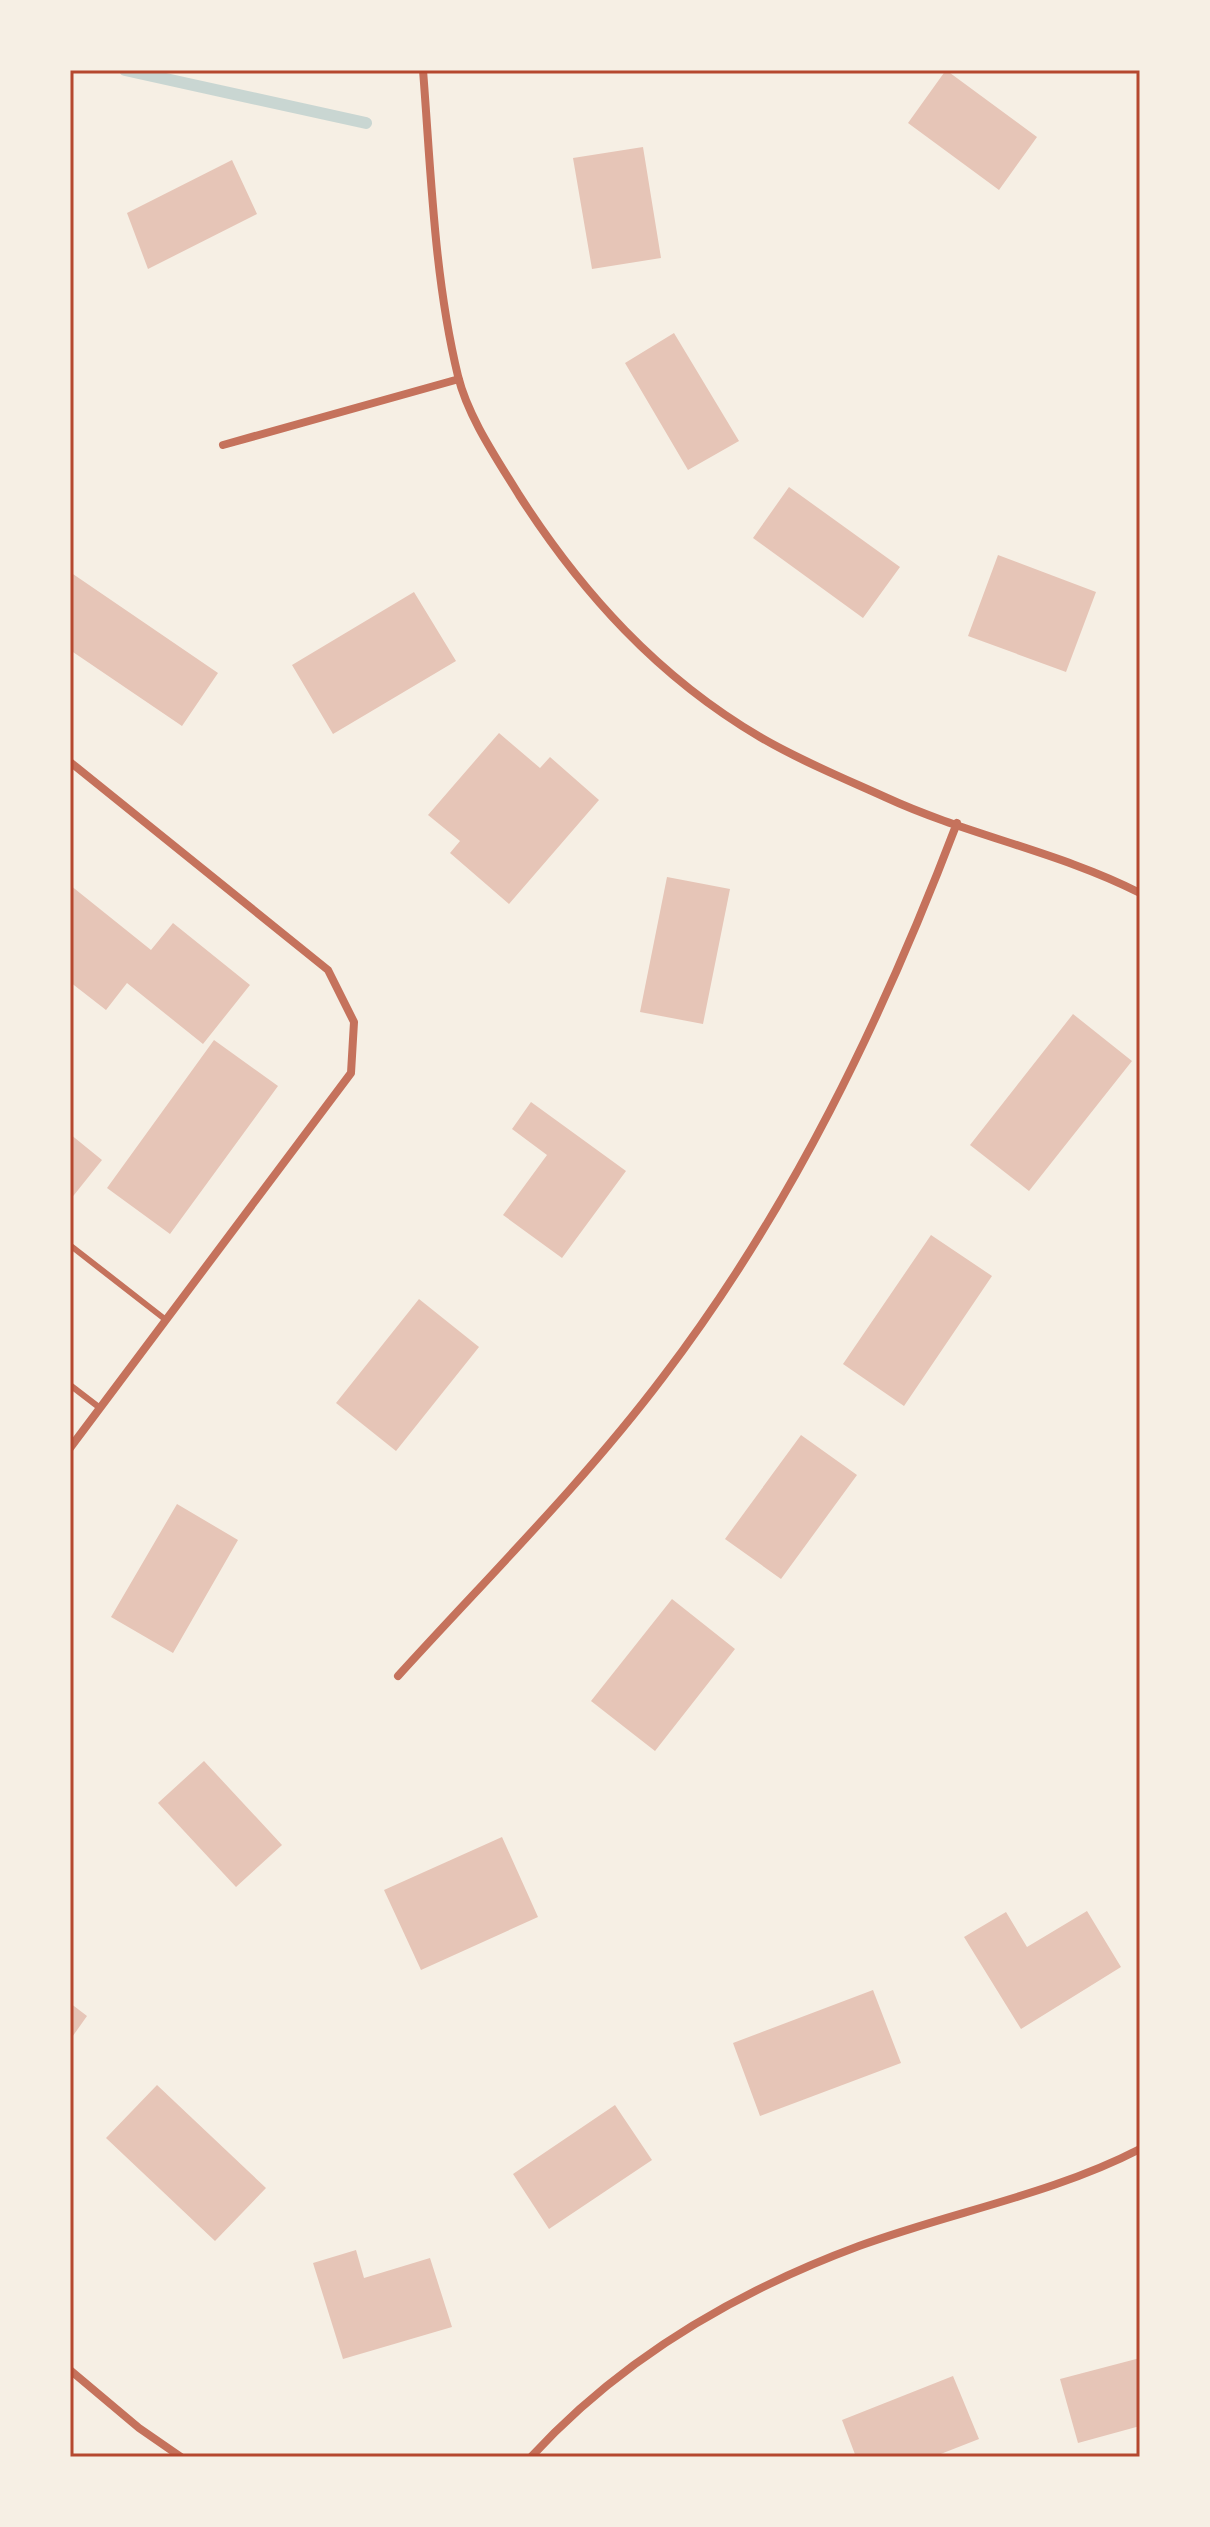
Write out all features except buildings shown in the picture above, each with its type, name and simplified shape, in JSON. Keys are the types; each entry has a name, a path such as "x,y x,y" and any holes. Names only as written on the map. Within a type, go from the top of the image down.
{"street":[{"path":"423,70 442,289 459,379 498,459 549,541 593,599 641,648 705,701 761,737 888,799 1140,893"},
{"path":"223,445 459,379"},
{"path":"70,762 328,970 354,1022 351,1073 70,1448"},
{"path":"398,1676 605,1447 662,1378 732,1281 840,1095 921,917 957,823"},
{"path":"531,2457 567,2418 671,2338 713,2311 859,2246 1063,2181 1140,2149"},
{"path":"70,2370 139,2428 181,2457"}],"lane":[{"path":"71,1246 166,1320"},
{"path":"70,1385 100,1408"}],"waterway":[{"path":"125,70 366,123"}]}
